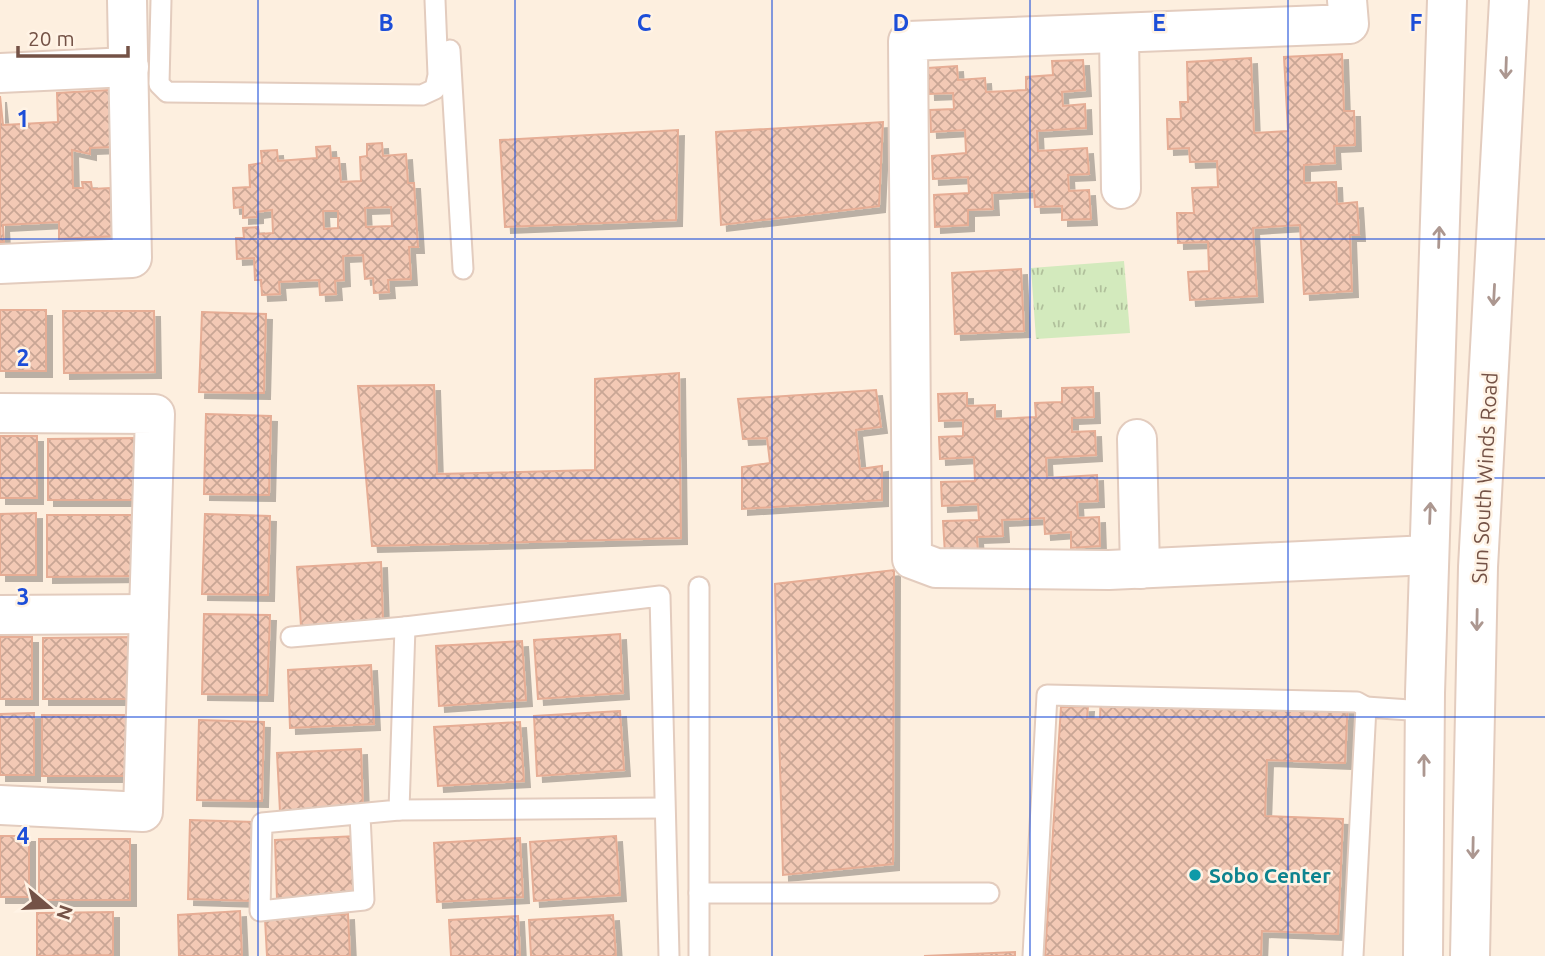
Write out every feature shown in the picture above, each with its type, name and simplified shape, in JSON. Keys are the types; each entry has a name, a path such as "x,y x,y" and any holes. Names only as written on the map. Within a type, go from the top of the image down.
{"street":[{"path":"0,264 132,258 127,0"},
{"path":"1347,0 1349,24 908,41 912,559 936,568 1140,569 1429,555"},
{"path":"1423,956 1424,711 1447,0"},
{"name":"Sun South Winds Road","path":"1470,956 1478,567 1508,0"},
{"path":"1119,33 1121,189"},
{"path":"0,73 129,67"},
{"path":"0,413 155,414 144,812 0,805"},
{"path":"1137,439 1140,569"},
{"path":"0,615 149,614"}],"lane":[{"path":"161,0 159,85 167,93 422,95 435,89 438,75 435,0"},
{"path":"447,0 463,270"},
{"path":"699,587 699,956"},
{"path":"291,637 405,627 660,596 663,808 669,956"},
{"path":"399,810 405,627"},
{"path":"1033,956 1047,695 1357,702 1366,707 1424,711"},
{"path":"1353,956 1366,707"},
{"path":"360,815 364,900 260,911 262,823 399,810 663,808"},
{"path":"699,893 989,893"}],"green space":[{"path":"1124,261 1130,333 1036,339 1031,268"}],"building":[{"path":"1342,54 1344,111 1354,111 1355,145 1334,146 1335,163 1304,165 1304,183 1336,182 1337,204 1357,202 1359,235 1350,235 1352,291 1304,294 1300,225 1253,228 1257,296 1190,300 1188,272 1209,271 1208,242 1178,243 1177,213 1194,213 1192,188 1218,187 1217,161 1190,162 1189,148 1168,149 1167,119 1181,119 1180,102 1188,102 1187,62 1251,58 1254,133 1288,131 1284,57"},
{"path":"1083,60 1085,90 1062,92 1063,106 1085,104 1086,128 1037,131 1038,151 1087,148 1089,174 1068,175 1069,191 1089,190 1091,219 1062,220 1062,206 1035,207 1034,191 992,193 993,209 968,210 968,225 935,227 934,195 969,193 968,177 933,179 932,156 966,153 965,130 931,132 930,110 954,109 953,93 929,94 928,68 957,66 958,80 985,78 986,92 1026,90 1026,77 1053,75 1052,61"},
{"path":"109,90 113,147 90,148 90,154 72,150 73,188 83,188 82,182 91,182 92,189 110,188 111,204 124,203 115,236 59,239 59,222 3,225 4,242 0,242 0,96 3,125 58,122 57,93"},
{"path":"883,122 879,206 721,225 716,132"},
{"path":"678,130 676,220 505,227 500,140"},
{"path":"382,143 383,156 406,154 408,183 414,183 418,247 409,247 411,279 388,280 389,292 374,293 373,278 365,279 363,255 343,256 344,280 335,281 336,294 320,295 319,280 279,282 280,294 262,295 261,280 255,280 254,258 237,259 236,238 244,238 243,228 258,227 259,234 273,233 272,210 257,212 257,217 243,218 243,207 234,208 233,188 250,187 249,165 262,163 261,151 277,150 278,161 317,158 316,147 330,146 331,158 339,158 341,182 361,181 360,157 367,156 367,144","holes":["391,207 392,226 366,227 365,208","323,211 338,211 338,228 324,229"]},
{"path":"1021,269 1024,331 955,334 952,273"},
{"path":"0,310 46,310 46,371 0,371"},
{"path":"63,311 154,311 155,372 64,373"},
{"path":"202,312 266,314 264,393 199,392"},
{"path":"679,373 681,538 372,546 358,386 434,385 437,474 595,470 595,379"},
{"path":"1093,387 1094,417 1072,418 1072,432 1095,431 1096,455 1046,458 1047,478 1097,475 1098,501 1077,502 1078,518 1099,517 1100,546 1071,548 1071,532 1045,534 1044,518 1002,520 1003,536 977,537 978,552 945,554 943,521 979,520 978,504 942,506 941,482 975,481 974,457 940,459 939,437 963,436 963,420 939,421 938,394 967,393 967,406 995,405 995,419 1036,417 1035,403 1062,402 1062,388"},
{"path":"876,390 881,427 856,430 860,469 882,466 882,500 742,509 742,467 770,463 767,438 743,439 738,399"},
{"path":"206,414 271,416 269,495 204,494"},
{"path":"0,436 37,436 37,498 0,498"},
{"path":"140,438 140,500 48,500 48,439"},
{"path":"36,513 36,575 0,575 0,514"},
{"path":"205,514 270,516 268,595 202,594"},
{"path":"47,515 138,515 138,576 47,577"},
{"path":"381,562 383,621 301,626 297,567"},
{"path":"894,570 893,864 783,875 775,584"},
{"path":"204,614 270,615 267,695 202,694"},
{"path":"620,634 623,693 538,699 534,640"},
{"path":"0,637 32,637 32,699 0,699"},
{"path":"134,637 134,699 43,699 43,638"},
{"path":"522,641 526,700 439,706 436,646"},
{"path":"371,665 374,724 290,728 288,670"},
{"name":"Sobo Center","path":"1101,689 1348,699 1345,763 1267,760 1265,816 1343,819 1338,934 1262,931 1261,956 1045,956 1061,707 1088,706 1087,718 1100,719"},
{"path":"620,711 624,770 537,776 534,716"},
{"path":"34,713 34,775 0,775 0,714"},
{"path":"42,715 133,715 133,776 42,776"},
{"path":"199,720 264,722 262,801 197,800"},
{"path":"520,722 524,781 438,786 434,727"},
{"path":"361,749 363,808 280,812 277,753"},
{"path":"190,820 255,822 253,901 188,899"},
{"path":"0,836 29,836 29,897 0,897"},
{"path":"357,836 361,895 277,899 275,840"},
{"path":"616,836 620,895 534,901 530,842"},
{"path":"520,838 523,897 437,902 434,843"},
{"path":"39,839 130,839 130,900 39,900"},
{"path":"240,911 242,956 179,956 178,915"},
{"path":"113,912 113,955 37,956 37,913"},
{"path":"348,914 350,956 267,956 265,919"},
{"path":"613,915 616,956 531,956 529,920"},
{"path":"518,916 520,956 451,956 449,920"},
{"path":"1015,952 1015,956 924,956"}],"place":[{"name":"Sobo Center","path":"1195,875"}]}
